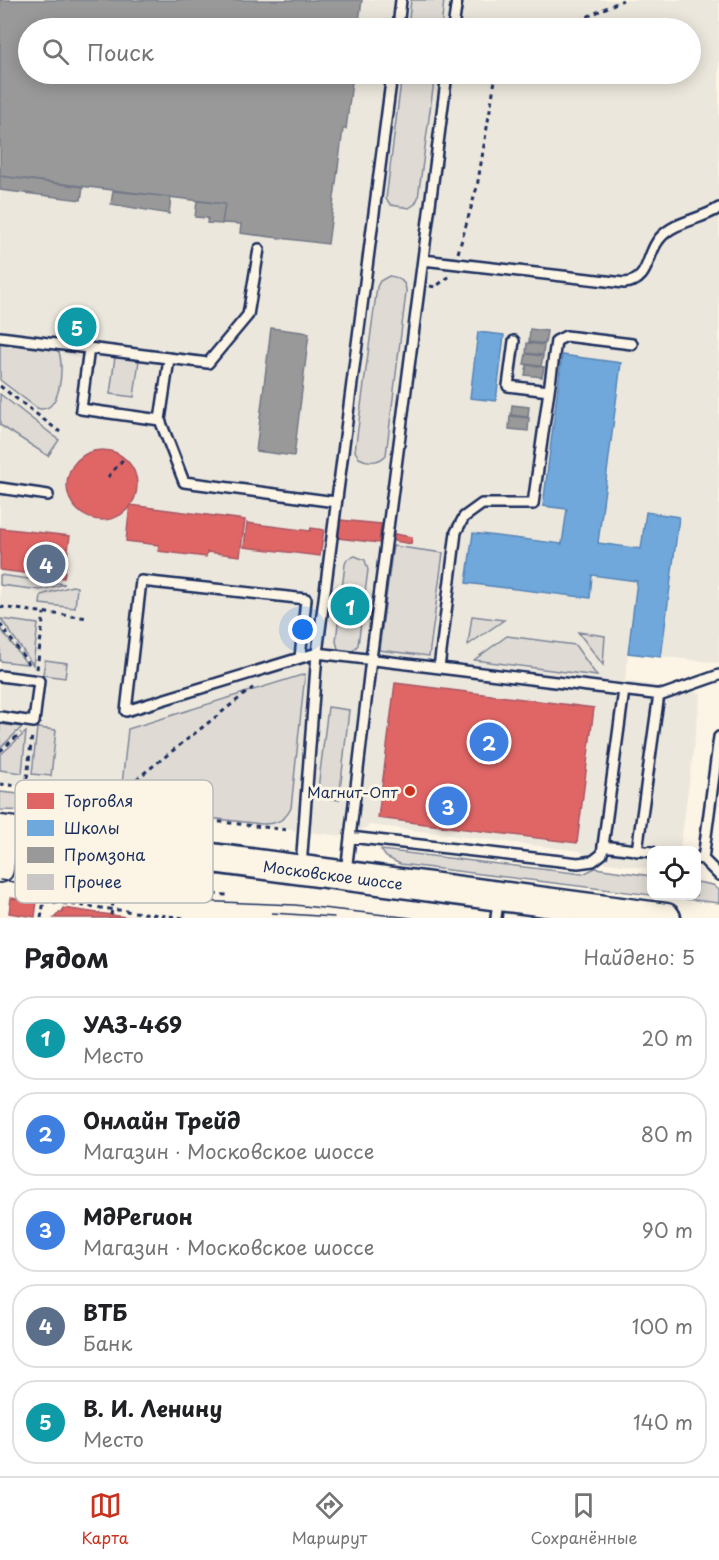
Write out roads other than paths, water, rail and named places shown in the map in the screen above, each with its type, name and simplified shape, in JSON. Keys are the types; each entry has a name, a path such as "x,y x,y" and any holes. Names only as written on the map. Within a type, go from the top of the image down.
{"main road":[{"name":"Московское шоссе","path":"213,858 346,876 498,907 666,918"}],"street":[{"path":"0,869 3,830"}],"lane":[{"path":"399,18 401,0"},
{"path":"454,18 457,0"},
{"path":"300,870 305,831 317,653 391,84"},
{"path":"346,876 371,659 446,84"},
{"path":"423,260 624,283 635,282 640,278 658,240 667,232 719,208"},
{"path":"0,337 208,363 248,315 259,249"},
{"path":"439,668 456,532 464,517 482,504 533,504 556,341 566,336 632,344"},
{"path":"514,341 508,386 549,391"},
{"path":"89,348 81,409 160,420"},
{"path":"169,358 160,420 184,482 336,502"},
{"path":"0,489 48,495"},
{"path":"300,658 306,599 141,581 126,711 317,653 659,694 719,675"},
{"path":"0,676 39,681 34,722 0,717"},
{"path":"350,837 578,863 593,861 602,854 624,690"},
{"path":"638,851 659,694"},
{"path":"701,853 719,737"},
{"path":"603,846 647,852"},
{"path":"701,860 719,875"}],"tram line":[{"path":"0,880 15,882"},
{"path":"213,902 295,905 412,918"},
{"path":"272,913 334,917"}],"place":[{"name":"В. И. Ленину","path":"77,327"},
{"name":"ВТБ","path":"46,564"},
{"name":"УАЗ-469","path":"350,606"},
{"name":"Онлайн Трейд","path":"489,742"},
{"name":"Магнит-Опт","path":"410,791"},
{"name":"МдРегион","path":"448,806"}]}
